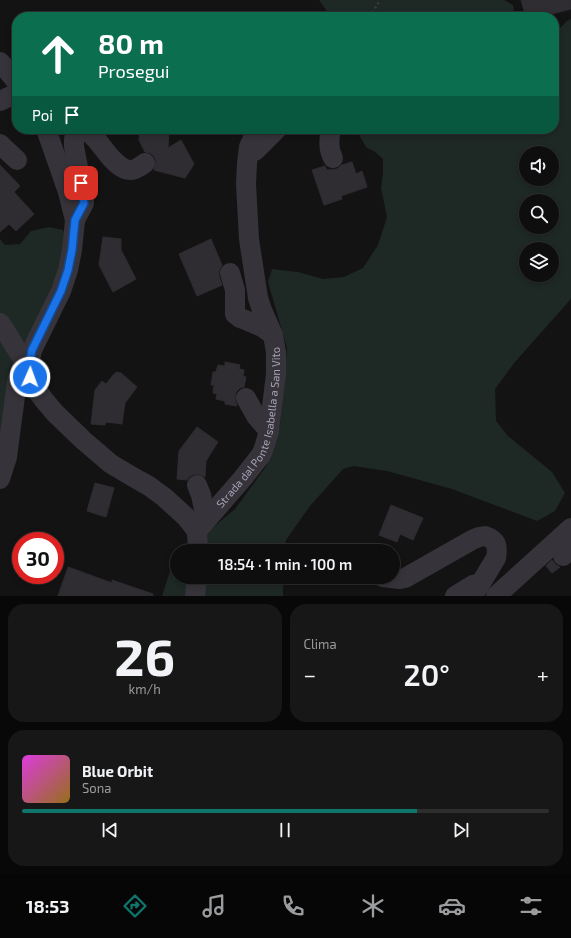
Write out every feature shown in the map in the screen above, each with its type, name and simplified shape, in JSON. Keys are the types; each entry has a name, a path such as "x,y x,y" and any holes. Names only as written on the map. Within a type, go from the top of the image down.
{"street":[{"path":"0,62 12,76"},
{"path":"0,101 12,95"},
{"path":"0,479 7,457 17,381 61,291 68,270 72,250 75,220 68,192 48,134"},
{"path":"75,220 84,203 74,147 74,139 78,134"},
{"path":"92,134 119,166 132,170 145,163"},
{"name":"Strada dal Ponte Isabella a San Vito","path":"201,525 243,478 261,455 269,431 276,374 276,352 273,335 262,310 257,290 249,239 246,184 246,163 249,147 255,134"},
{"path":"246,163 255,150 271,134"},
{"path":"330,134 330,153 333,158"},
{"path":"0,144 17,160"},
{"path":"230,273 235,290 235,314 240,318 262,327 273,335"},
{"path":"0,323 18,353 29,355"},
{"path":"29,355 30,377 36,389 55,413 111,464 149,486 164,497 186,517 201,525"},
{"path":"246,398 256,416 269,431"},
{"path":"197,485 202,501 199,544"},
{"path":"563,556 567,549 567,532"},
{"path":"496,596 567,532"},
{"path":"400,579 405,578 479,537 485,536 494,541 497,546 496,558 476,590 474,585 455,596"},
{"path":"195,596 196,584"}],"path":[{"path":"373,12 380,0"}],"shaded area":[{"path":"319,0 504,0 513,5 514,12 327,12"},
{"path":"571,19 571,299 515,362 495,389 496,421 508,436 552,472 565,493 555,511 537,521 452,489 387,471 354,466 343,469 310,506 286,540 286,544 193,544 235,509 267,465 280,425 287,348 268,282 272,269 298,272 323,279 344,277 363,268 378,245 387,217 381,188 383,159 366,147 359,134 559,134 559,29"},
{"path":"49,227 63,230 66,243 59,277 29,340 24,343 0,316 0,239 5,245 20,244 31,231"},
{"path":"0,332 17,365 0,442"},
{"path":"170,571 170,584 283,584 283,596 162,596"}],"building":[{"path":"521,0 571,0 571,9 559,12 525,12"},
{"path":"140,134 169,134 168,148 181,140 194,164 185,178 154,170 156,161 154,156 145,152 139,140"},
{"path":"352,162 356,174 362,171 367,187 341,196 342,199 324,205 312,170 325,166 327,170 337,169 342,165"},
{"path":"0,165 20,186 14,192 34,214 16,231 9,224 0,232"},
{"path":"103,237 121,239 121,250 136,279 113,292 99,265"},
{"path":"211,239 222,265 219,271 219,276 222,285 197,296 179,254"},
{"path":"225,362 240,365 239,369 244,370 243,376 246,377 244,387 240,388 236,392 235,398 237,406 225,404 225,401 216,399 217,394 213,393 214,385 211,385 213,372 216,372 218,365 225,366"},
{"path":"117,372 121,373 137,387 125,403 122,424 106,422 105,425 91,424 95,390 102,381 106,384"},
{"path":"197,427 218,442 206,461 205,477 198,474 192,475 187,480 177,479 179,451"},
{"path":"95,483 114,488 106,517 87,511"},
{"path":"391,505 423,518 413,540 400,534 397,542 379,535"},
{"path":"552,560 560,567 552,573 546,566"},
{"path":"68,567 112,583 112,580 153,594 153,596 58,596 62,584 64,584 64,579"}],"route":[{"path":"30,377 29,366 32,350 61,291 68,270 75,220 84,203 81,183"}]}
